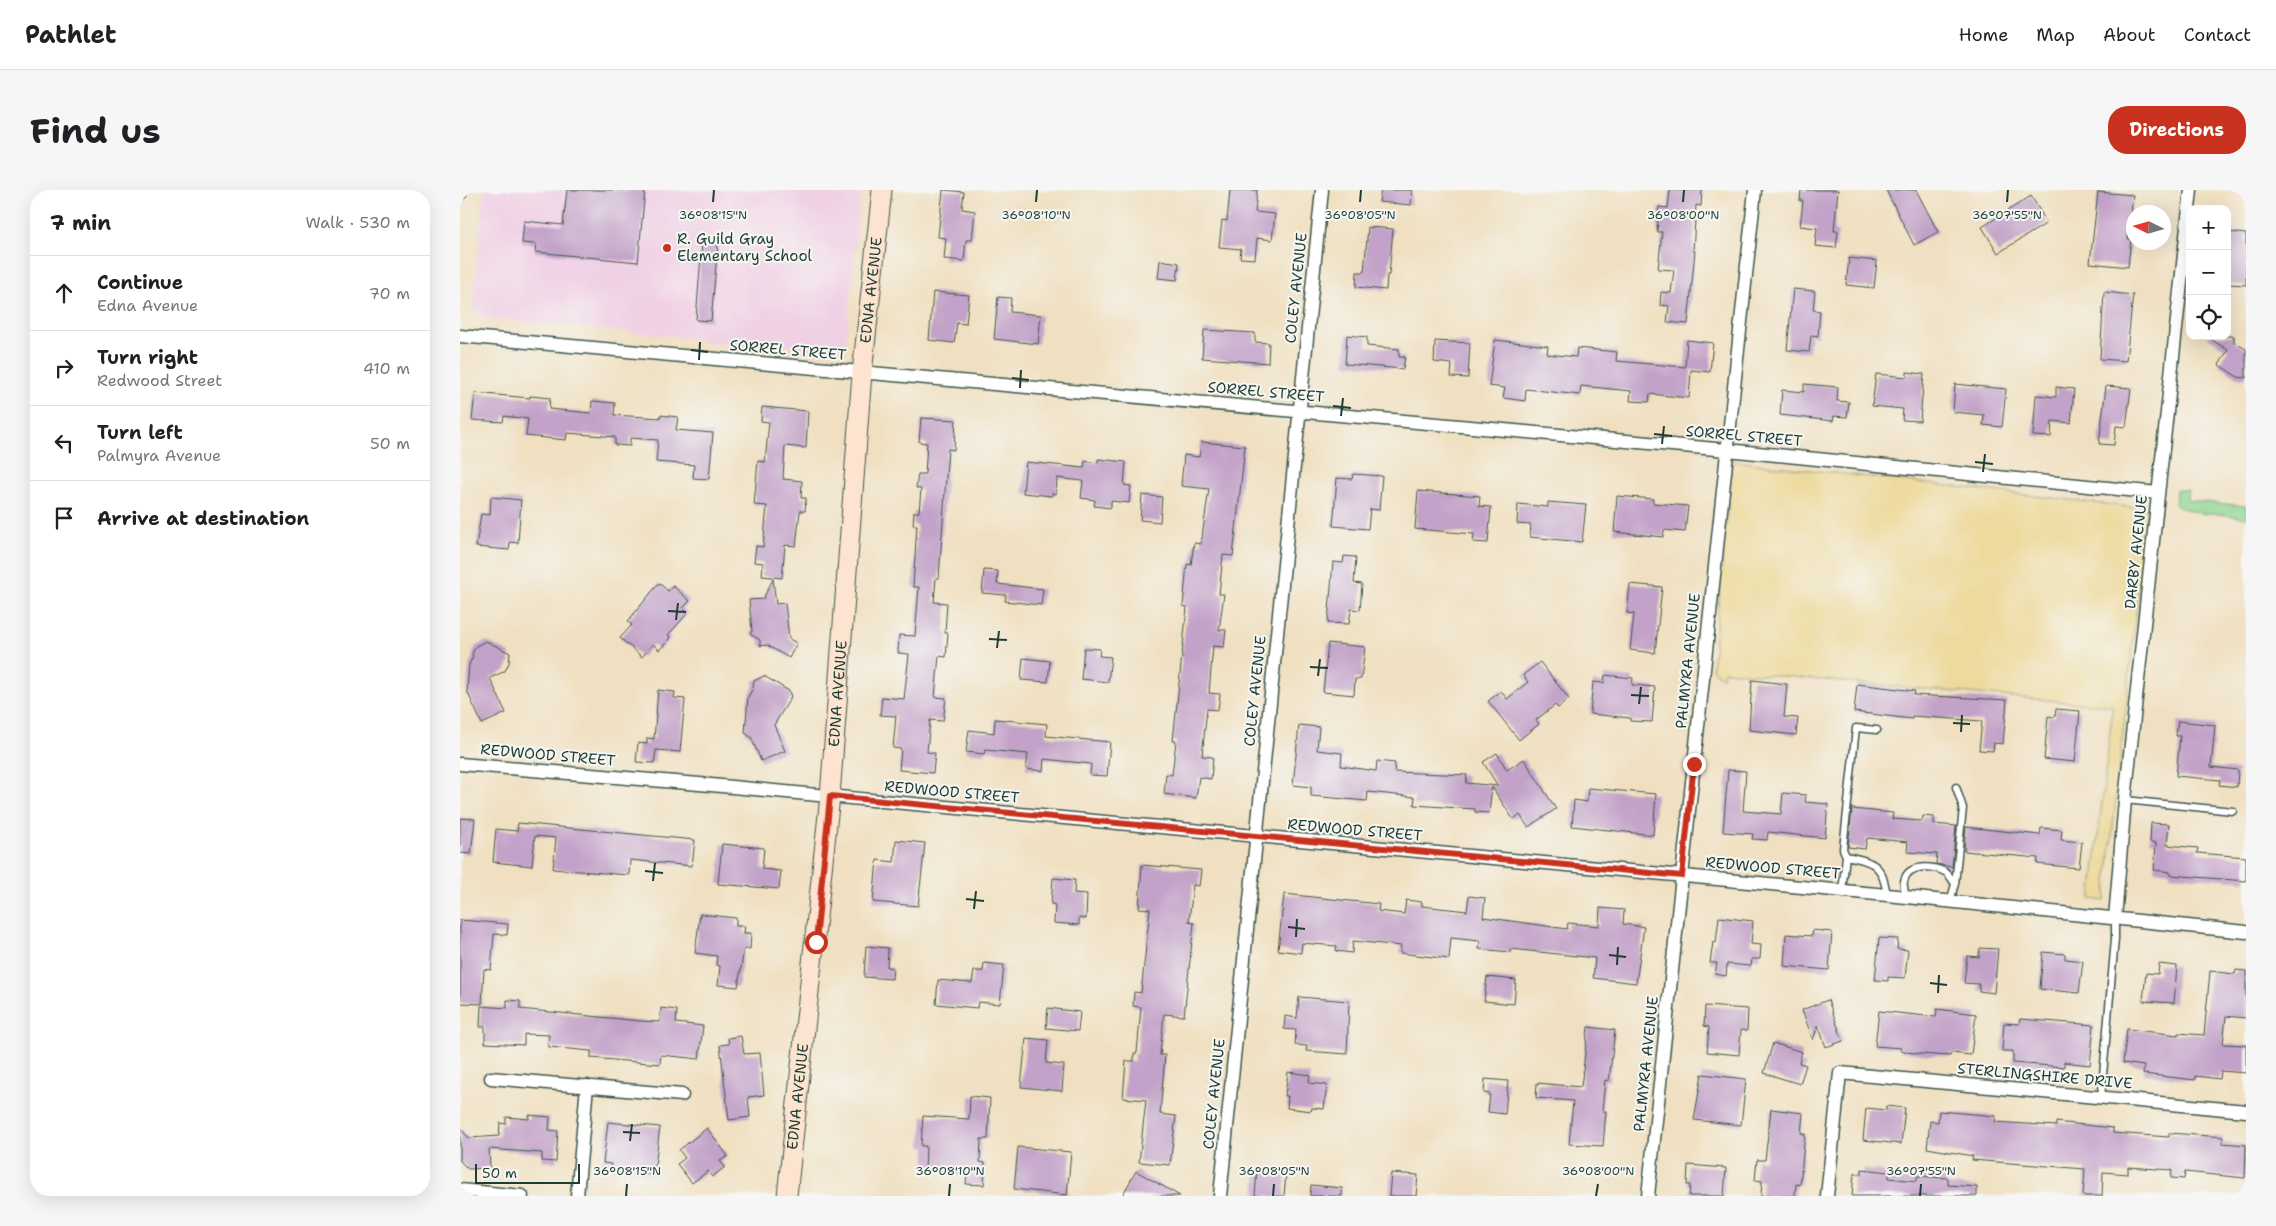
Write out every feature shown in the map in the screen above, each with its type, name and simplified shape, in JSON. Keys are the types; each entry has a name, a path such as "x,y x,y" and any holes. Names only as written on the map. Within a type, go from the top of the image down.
{"street":[{"name":"EDNA AVENUE","path":"787,1196 830,796 862,373 882,190"},
{"name":"COLEY AVENUE","path":"1220,1196 1322,190"},
{"name":"PALMYRA AVENUE","path":"1648,1196 1755,190"},
{"name":"DARBY AVENUE","path":"2115,918 2125,800 2191,190"},
{"name":"SORREL STREET","path":"460,336 1727,450 2158,493"},
{"name":"REDWOOD STREET","path":"460,764 830,796 1887,895 2246,932"},
{"name":"STERLINGSHIRE DRIVE","path":"1827,1196 1840,1073 2246,1111"},
{"path":"491,1078 682,1095"},
{"path":"577,1196 587,1086"},
{"path":"460,1190 522,1196"}],"lane":[{"path":"1842,891 1846,856 1844,844 1856,728 1877,730"},
{"path":"1950,902 1955,884 1963,808 1956,787"},
{"path":"2125,800 2233,811"},
{"path":"1846,856 1869,861 1880,868 1884,877 1887,895"},
{"path":"1906,897 1904,881 1908,874 1917,868 1926,867 1947,873 1955,884"},
{"path":"2101,1098 2116,939 2115,918"}],"shaded area":[{"name":"R. Guild Gray Elementary School","path":"484,190 861,190 846,341 831,354 792,350 792,346 784,346 783,349 702,342 701,339 482,318 473,306"}],"green space":[{"path":"2176,489 2188,490 2187,500 2246,506 2246,518 2211,513 2202,514 2175,506"}],"sand":[{"path":"1732,461 2147,509 2105,901 2091,899 2113,706 1724,671 1723,678 1712,670"}],"building":[{"path":"567,190 645,190 638,262 535,252 536,244 522,243 524,221 563,225"},
{"path":"943,190 964,192 962,209 975,211 972,240 966,240 964,261 944,259 946,238 938,237"},
{"path":"1230,190 1257,190 1255,212 1275,214 1272,240 1257,238 1255,259 1240,258 1241,249 1219,247 1222,220 1227,221"},
{"path":"1381,190 1412,190 1411,205 1379,202"},
{"path":"1670,190 1702,190 1701,206 1696,205 1693,251 1695,251 1688,324 1667,322 1669,306 1660,305 1661,292 1671,293 1674,270 1658,269 1662,232 1657,232 1659,207 1668,208"},
{"path":"1801,190 1838,190 1834,231 1838,231 1836,248 1815,246 1817,228 1800,226 1803,201 1800,201"},
{"path":"1886,190 1916,190 1938,232 1914,245"},
{"path":"2098,192 2133,195 2132,205 2126,205 2126,250 2130,250 2128,267 2090,263"},
{"path":"2031,196 2047,223 1998,253 1982,227"},
{"path":"1368,227 1393,229 1386,290 1356,287 1357,272 1364,272"},
{"path":"2231,232 2246,234 2246,285 2231,284"},
{"path":"702,243 718,244 711,321 696,320"},
{"path":"1849,258 1877,261 1874,288 1846,285"},
{"path":"1160,260 1179,263 1177,280 1158,278"},
{"path":"1793,289 1815,291 1813,310 1820,311 1818,336 1811,335 1809,352 1787,350"},
{"path":"933,292 969,295 966,324 957,323 954,343 929,340"},
{"path":"2104,292 2133,295 2126,361 2100,359"},
{"path":"998,297 1011,298 1010,312 1041,315 1038,344 994,339"},
{"path":"1204,330 1255,333 1255,342 1269,343 1268,363 1202,358"},
{"path":"1347,335 1367,337 1367,346 1399,349 1399,357 1405,357 1403,369 1345,364"},
{"path":"2231,336 2234,336 2234,342 2246,349 2246,378 2238,377 2219,365 2228,350 2212,340 2231,340"},
{"path":"1495,340 1548,346 1547,354 1576,357 1577,348 1617,352 1616,361 1685,367 1687,340 1713,343 1710,372 1691,370 1689,398 1650,394 1649,402 1630,401 1631,391 1581,386 1580,395 1526,389 1525,401 1503,398 1505,388 1489,386"},
{"path":"1435,341 1470,343 1468,378 1451,377 1452,364 1434,362"},
{"path":"1907,372 1924,374 1920,421 1902,420 1903,409 1872,406 1876,374 1907,377"},
{"path":"1804,384 1838,387 1837,401 1849,402 1847,417 1834,416 1833,421 1780,415 1782,390 1804,392"},
{"path":"1955,384 2006,389 2002,427 1983,425 1984,415 1953,412"},
{"path":"2106,386 2131,388 2126,427 2116,426 2114,445 2099,444"},
{"path":"2056,387 2074,389 2071,423 2052,421 2051,437 2033,436 2036,395 2056,397"},
{"path":"475,393 550,398 549,409 591,413 592,401 615,403 614,415 660,418 660,415 678,417 676,430 713,433 709,479 693,478 694,465 656,462 658,440 630,438 630,446 615,445 615,437 567,433 566,440 526,436 528,419 504,416 503,422 472,420"},
{"path":"762,407 808,411 806,448 785,446 783,479 802,481 801,498 806,498 805,511 800,511 796,546 785,545 782,578 762,576 763,563 754,562 756,546 763,547 767,506 754,505 758,461 765,462 769,422 761,421"},
{"path":"921,418 956,420 954,450 948,449 939,578 936,578 934,602 947,603 945,633 948,633 946,657 939,656 935,697 946,698 943,721 930,720 927,752 935,753 933,773 899,770 901,749 893,748 896,716 880,715 882,697 904,699 909,654 898,653 899,635 915,636 919,587 913,587 917,525 913,525 914,512 919,512 921,489 916,488 918,474 925,474 927,443 919,442"},
{"path":"1201,442 1245,446 1233,556 1223,555 1219,594 1224,594 1219,630 1226,630 1224,647 1213,646 1209,693 1220,694 1218,710 1207,709 1202,756 1213,757 1211,779 1199,777 1196,798 1164,794 1166,774 1172,775 1176,741 1173,741 1187,607 1183,606 1187,564 1191,565 1194,543 1201,544 1209,489 1181,486 1184,455 1199,457"},
{"path":"1098,459 1126,462 1124,485 1131,486 1129,503 1111,501 1111,508 1094,506 1095,500 1081,498 1083,481 1057,478 1056,494 1052,493 1052,496 1023,493 1026,462 1084,468 1085,461 1098,463"},
{"path":"1353,474 1382,476 1379,510 1370,509 1368,529 1333,526 1337,478 1352,479"},
{"path":"1418,491 1480,496 1479,506 1491,507 1488,543 1473,542 1474,534 1415,529"},
{"path":"1142,495 1162,497 1160,522 1140,520"},
{"path":"1617,496 1653,499 1653,503 1688,506 1685,532 1664,530 1663,537 1614,532"},
{"path":"491,497 521,500 518,543 510,542 509,550 476,547 481,514 490,515"},
{"path":"1548,502 1586,505 1582,542 1530,537 1531,525 1517,524 1518,504 1548,507"},
{"path":"1344,556 1356,557 1354,583 1362,584 1360,610 1351,609 1349,624 1328,623 1333,562 1343,563"},
{"path":"984,570 998,571 997,584 1043,589 1041,605 1005,601 1006,595 982,593"},
{"path":"773,579 776,604 785,603 789,639 797,643 789,658 767,645 760,646 760,640 750,634 752,631 749,600 763,599"},
{"path":"659,583 668,591 673,586 690,601 683,608 688,613 668,635 671,638 659,650 653,644 642,657 620,638 632,625 628,621"},
{"path":"1630,584 1662,587 1655,653 1630,650 1634,614 1627,613"},
{"path":"486,641 510,653 509,663 505,671 490,678 506,713 482,724 467,691 472,654 476,646"},
{"path":"1328,643 1365,647 1361,679 1355,679 1354,695 1323,692"},
{"path":"1084,648 1100,649 1099,656 1111,657 1108,682 1081,679"},
{"path":"1023,658 1050,661 1048,682 1021,680"},
{"path":"1540,662 1569,699 1558,708 1555,705 1536,720 1539,724 1519,740 1488,701 1501,691 1507,699 1528,682 1523,675"},
{"path":"1605,675 1633,678 1632,685 1655,687 1652,722 1630,721 1630,718 1590,714 1593,682 1604,683"},
{"path":"764,676 789,691 791,697 774,725 785,751 761,761 751,737 745,733 748,697 753,688 754,681"},
{"path":"1752,680 1787,684 1784,717 1798,718 1796,735 1749,730"},
{"path":"1857,684 1915,691 1914,695 2007,700 2003,744 1994,743 1993,751 1979,750 1982,721 1912,716 1912,719 1854,712"},
{"path":"658,690 675,692 674,698 685,699 680,752 656,750 654,763 636,762 638,743 647,744 647,738 654,739"},
{"path":"2056,709 2080,711 2075,762 2044,759 2048,716 2055,717"},
{"path":"995,719 1047,724 1046,736 1110,742 1107,776 1090,775 1091,764 1044,759 1043,771 1026,769 1028,754 985,750 984,754 966,752 969,730 994,733"},
{"path":"2178,721 2215,725 2211,767 2238,770 2237,787 2219,785 2220,780 2176,776 2180,736 2176,736"},
{"path":"1299,725 1319,727 1317,750 1342,753 1341,766 1376,771 1377,761 1395,763 1394,772 1467,775 1466,783 1498,786 1483,762 1497,753 1507,770 1524,759 1556,809 1528,827 1520,815 1513,819 1492,787 1489,813 1475,812 1475,809 1414,805 1415,797 1368,792 1367,801 1311,796 1311,787 1293,785"},
{"path":"1728,770 1746,771 1743,811 1781,814 1783,793 1806,795 1805,802 1828,804 1825,838 1768,832 1767,840 1752,839 1753,834 1723,832"},
{"path":"1588,788 1656,794 1653,835 1572,826 1574,800 1587,802"},
{"path":"1852,809 1893,813 1892,819 1922,821 1923,816 1934,817 1934,824 1956,826 1952,867 1936,864 1937,854 1907,852 1908,842 1867,838 1865,849 1848,847"},
{"path":"460,818 475,819 471,854 460,853"},
{"path":"518,823 695,840 692,866 630,860 629,875 553,869 556,838 535,836 532,866 493,862 496,829 517,831"},
{"path":"2151,823 2169,824 2167,845 2198,848 2197,853 2246,857 2246,881 2170,875 2170,872 2154,870 2156,843 2150,842"},
{"path":"1966,827 2040,835 2041,828 2062,830 2061,840 2082,842 2079,868 2037,864 2038,858 1964,851"},
{"path":"896,840 925,843 918,906 873,902 877,860 894,862"},
{"path":"722,844 764,848 762,869 781,871 779,889 718,884"},
{"path":"1142,865 1201,870 1199,886 1193,885 1189,922 1194,923 1184,1016 1164,1014 1160,1055 1165,1055 1160,1114 1176,1116 1170,1165 1139,1162 1146,1100 1123,1098 1126,1061 1134,1061 1134,1053 1137,1053 1141,1007 1133,1006 1134,992 1141,993 1150,909 1139,908"},
{"path":"1053,878 1075,880 1074,893 1087,894 1086,919 1079,918 1079,925 1054,923 1055,905 1051,904"},
{"path":"1284,894 1379,904 1378,911 1404,914 1406,900 1422,902 1422,906 1467,911 1469,896 1485,898 1483,917 1567,929 1568,923 1599,926 1600,908 1624,910 1623,924 1644,927 1636,983 1593,978 1595,958 1511,949 1510,952 1479,949 1480,941 1451,938 1449,959 1400,953 1401,946 1353,941 1352,953 1336,951 1337,946 1302,943 1301,953 1278,950"},
{"path":"700,914 736,918 736,926 745,926 744,933 751,933 750,949 744,949 738,987 718,985 720,966 716,965 717,956 695,953"},
{"path":"1719,917 1753,921 1751,944 1761,945 1760,959 1752,959 1751,966 1727,964 1726,976 1715,974 1717,963 1710,963 1713,942 1716,943"},
{"path":"460,920 508,924 507,935 494,934 491,970 484,969 482,1004 460,1003"},
{"path":"1813,930 1832,932 1829,970 1784,966 1786,934 1812,936"},
{"path":"1879,938 1898,939 1897,949 1908,950 1905,978 1888,977 1888,981 1875,980"},
{"path":"866,946 888,948 887,967 893,968 892,979 864,977"},
{"path":"1980,948 1998,949 1994,993 1979,991 1979,984 1964,983 1967,956 1979,957"},
{"path":"2043,952 2065,954 2065,959 2083,961 2079,993 2040,989"},
{"path":"984,963 1004,965 1000,1004 978,1002 977,1008 936,1004 938,980 972,983 974,971 983,971"},
{"path":"2159,964 2177,966 2174,1003 2143,1001 2146,973 2158,974"},
{"path":"2236,970 2246,971 2246,1018 2226,1016 2223,1044 2246,1045 2246,1073 2221,1071 2220,1079 2195,1076 2195,1080 2143,1074 2144,1066 2123,1063 2127,1029 2178,1035 2178,1033 2204,1035 2210,971 2235,974"},
{"path":"1487,977 1516,980 1514,1004 1484,1001"},
{"path":"1299,997 1349,1001 1347,1054 1306,1051 1307,1046 1295,1045 1296,1030 1284,1029 1285,1016 1297,1018"},
{"path":"507,1000 520,1001 520,1009 640,1021 660,1022 661,1008 677,1010 676,1023 703,1026 699,1059 661,1055 660,1064 591,1058 591,1051 548,1047 549,1035 524,1034 524,1045 485,1043 485,1027 480,1027 481,1006 507,1008"},
{"path":"1828,1000 1843,1041 1826,1047 1818,1025 1813,1040 1802,1010"},
{"path":"1705,1006 1748,1009 1747,1031 1741,1030 1739,1055 1707,1052 1709,1027 1704,1026"},
{"path":"1048,1008 1080,1012 1078,1031 1046,1028"},
{"path":"1937,1009 1976,1014 1971,1055 1951,1053 1950,1056 1920,1054 1901,1051 1901,1048 1875,1046 1879,1011 1936,1017"},
{"path":"2020,1019 2094,1025 2090,1065 2064,1062 2064,1067 2013,1063 2013,1051 2002,1051 2004,1023 2019,1024"},
{"path":"1588,1027 1615,1030 1609,1081 1605,1080 1602,1111 1606,1111 1603,1146 1569,1144 1573,1101 1536,1098 1537,1083 1581,1087"},
{"path":"741,1036 744,1054 760,1053 764,1095 748,1097 750,1117 729,1120 720,1045 729,1044 728,1038"},
{"path":"1026,1038 1048,1040 1046,1063 1064,1065 1062,1091 1021,1087"},
{"path":"1773,1043 1802,1052 1799,1063 1806,1065 1800,1084 1764,1073"},
{"path":"1288,1072 1310,1075 1309,1083 1327,1085 1324,1109 1312,1108 1311,1111 1287,1108 1288,1096 1285,1096"},
{"path":"1702,1074 1746,1079 1741,1125 1694,1120"},
{"path":"1485,1079 1508,1081 1505,1114 1488,1112 1490,1094 1484,1093"},
{"path":"970,1096 990,1098 988,1139 981,1139 980,1162 985,1163 984,1185 966,1184 967,1173 925,1171 926,1146 921,1146 923,1116 969,1119"},
{"path":"1886,1106 1905,1108 1901,1144 1863,1140 1866,1108 1886,1110"},
{"path":"1771,1109 1803,1113 1801,1133 1805,1134 1800,1185 1796,1184 1795,1196 1761,1196 1762,1181 1755,1180 1757,1160 1765,1160"},
{"path":"1939,1111 1996,1116 1995,1122 2056,1126 2056,1122 2113,1128 2113,1133 2169,1137 2169,1133 2223,1137 2222,1143 2246,1145 2245,1178 2185,1172 2184,1179 2171,1178 2172,1170 2128,1167 2128,1174 2103,1172 2102,1196 2083,1196 2085,1169 1972,1160 1973,1156 1927,1148 1930,1121 1938,1122"},
{"path":"529,1115 550,1117 549,1130 558,1131 556,1162 542,1161 542,1153 489,1149 490,1168 468,1169 460,1161 460,1128 469,1138 499,1136 500,1123 506,1124 506,1117 529,1119"},
{"path":"608,1122 660,1127 654,1174 610,1169 611,1164 603,1163"},
{"path":"707,1128 728,1156 720,1161 725,1167 712,1177 708,1171 692,1183 677,1164 685,1158 679,1150"},
{"path":"1018,1147 1071,1152 1067,1195 1014,1189"},
{"path":"1688,1165 1726,1168 1724,1196 1689,1196 1690,1185 1687,1185"},
{"path":"1862,1169 1889,1172 1889,1178 1917,1181 1917,1176 1948,1178 1948,1185 1977,1187 1977,1196 1852,1196 1854,1174 1862,1174"},
{"path":"1257,1170 1286,1173 1284,1196 1255,1196"},
{"path":"1136,1171 1180,1196 1122,1196"},
{"path":"1391,1173 1418,1175 1416,1196 1389,1196"},
{"path":"1311,1185 1342,1188 1342,1196 1310,1196"}],"place":[{"name":"R. Guild Gray Elementary School","path":"667,248"}],"route":[{"path":"816,942 830,796 1682,876 1694,764"}]}
